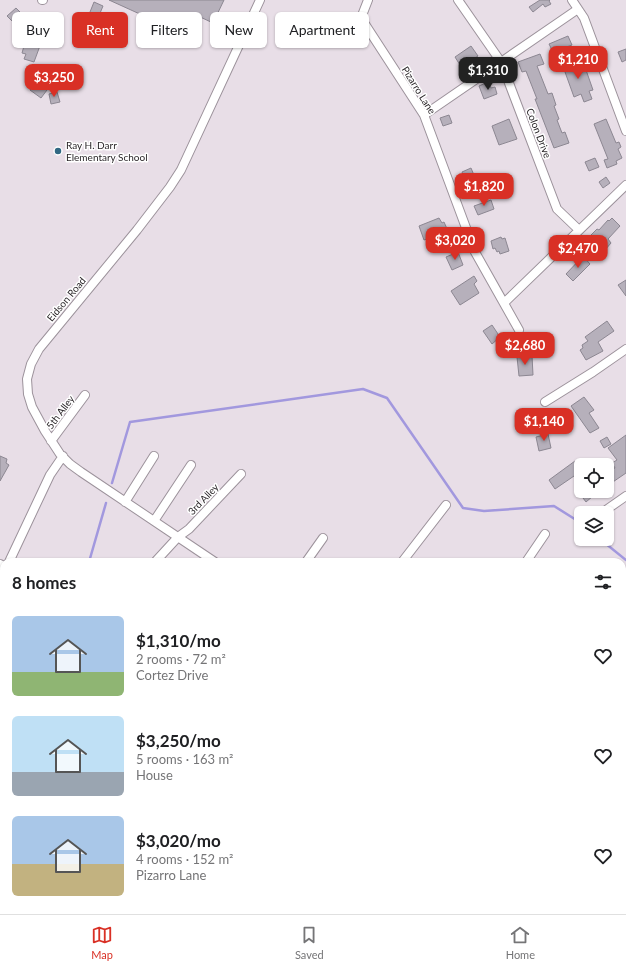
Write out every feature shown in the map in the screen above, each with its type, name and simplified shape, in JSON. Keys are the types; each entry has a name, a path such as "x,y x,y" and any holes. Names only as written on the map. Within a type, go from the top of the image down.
{"street":[{"name":"Eidson Road","path":"209,558 81,472 63,456 51,441 32,407 28,394 27,379 31,364 44,342 137,230 181,170 260,0"},
{"name":"Pizarro Lane","path":"368,0 361,18 424,114 475,252 519,330"},
{"name":"Colon Drive","path":"458,0 501,62 557,209 579,230"},
{"path":"572,0 584,18 626,131"},
{"path":"424,114 578,9"},
{"path":"504,302 626,185"},
{"path":"545,402 626,350"},
{"name":"5th Alley","path":"51,441 85,394"},
{"path":"11,558 50,475 63,456"},
{"path":"125,502 154,456"},
{"path":"154,521 191,465"},
{"name":"3rd Alley","path":"159,558 178,537 189,529 241,474"},
{"path":"612,506 626,496"},
{"path":"405,558 446,505"},
{"path":"529,558 545,534"},
{"path":"309,558 323,538"}],"building":[{"path":"109,0 224,0 218,12 210,12 210,22 202,18 202,12 136,12"},
{"path":"540,0 550,0 549,1 551,4 545,7 543,4 533,12 529,7"},
{"path":"94,2 103,6 100,12 90,12"},
{"path":"16,8 20,12 12,12 12,21 7,16"},
{"path":"568,36 572,45 553,52 549,44"},
{"path":"471,46 478,56 462,66 461,64 460,65 455,57"},
{"path":"23,48 39,48 34,62 24,59 26,54 22,53"},
{"path":"626,49 626,60 622,62 618,52"},
{"path":"540,54 544,64 537,66 548,94 552,93 556,105 554,106 559,119 557,120 562,133 565,132 569,143 554,148 526,71 522,72 518,62"},
{"path":"574,57 580,73 586,70 593,90 589,91 592,99 584,102 581,94 574,97 565,72 568,71 564,61"},
{"path":"36,82 47,90 41,98 30,90"},
{"path":"488,82 491,88 495,87 497,94 484,99 479,86"},
{"path":"57,92 60,102 51,104 49,94"},
{"path":"449,115 452,123 443,126 440,118"},
{"path":"509,119 517,139 499,145 492,126"},
{"path":"606,119 616,143 619,142 621,147 618,149 622,158 616,161 617,164 607,168 604,160 608,159 594,124"},
{"path":"595,158 599,167 589,171 585,162"},
{"path":"471,168 476,180 466,184 462,172"},
{"path":"606,177 610,183 603,188 599,182"},
{"path":"491,200 494,209 478,215 474,206"},
{"path":"439,218 442,223 444,222 448,231 424,240 419,226"},
{"path":"612,218 620,226 608,239 611,243 605,250 590,236"},
{"path":"501,237 502,239 505,238 509,251 500,254 495,248 493,249 491,241"},
{"path":"458,252 463,265 452,270 446,257"},
{"path":"583,256 590,264 573,281 566,274"},
{"path":"474,276 477,281 474,284 479,293 460,305 451,291"},
{"path":"626,280 626,296 618,285"},
{"path":"607,321 614,331 598,342 603,351 586,360 580,350 583,348 582,345 588,341 585,337"},
{"path":"492,325 500,337 492,344 483,331"},
{"path":"532,356 533,375 519,376 517,357"},
{"path":"584,397 594,410 589,413 599,428 590,433 571,406"},
{"path":"563,414 571,426 561,433 553,421"},
{"path":"548,434 551,448 539,451 536,437"},
{"path":"626,435 626,473 614,481 614,462 617,460 608,448"},
{"path":"607,437 611,444 604,448 600,441"},
{"path":"0,456 7,459 6,463 9,465 0,481"},
{"path":"574,462 574,476 555,489 549,480"},
{"path":"583,498 591,498 586,502"}],"waterway":[{"path":"112,483 130,422 363,389 387,398 463,508 484,511 554,506 574,519"},
{"path":"90,558 106,503"},
{"path":"609,546 624,558"}],"place":[{"name":"Ray H. Darr Elementary School","path":"58,151"}]}
